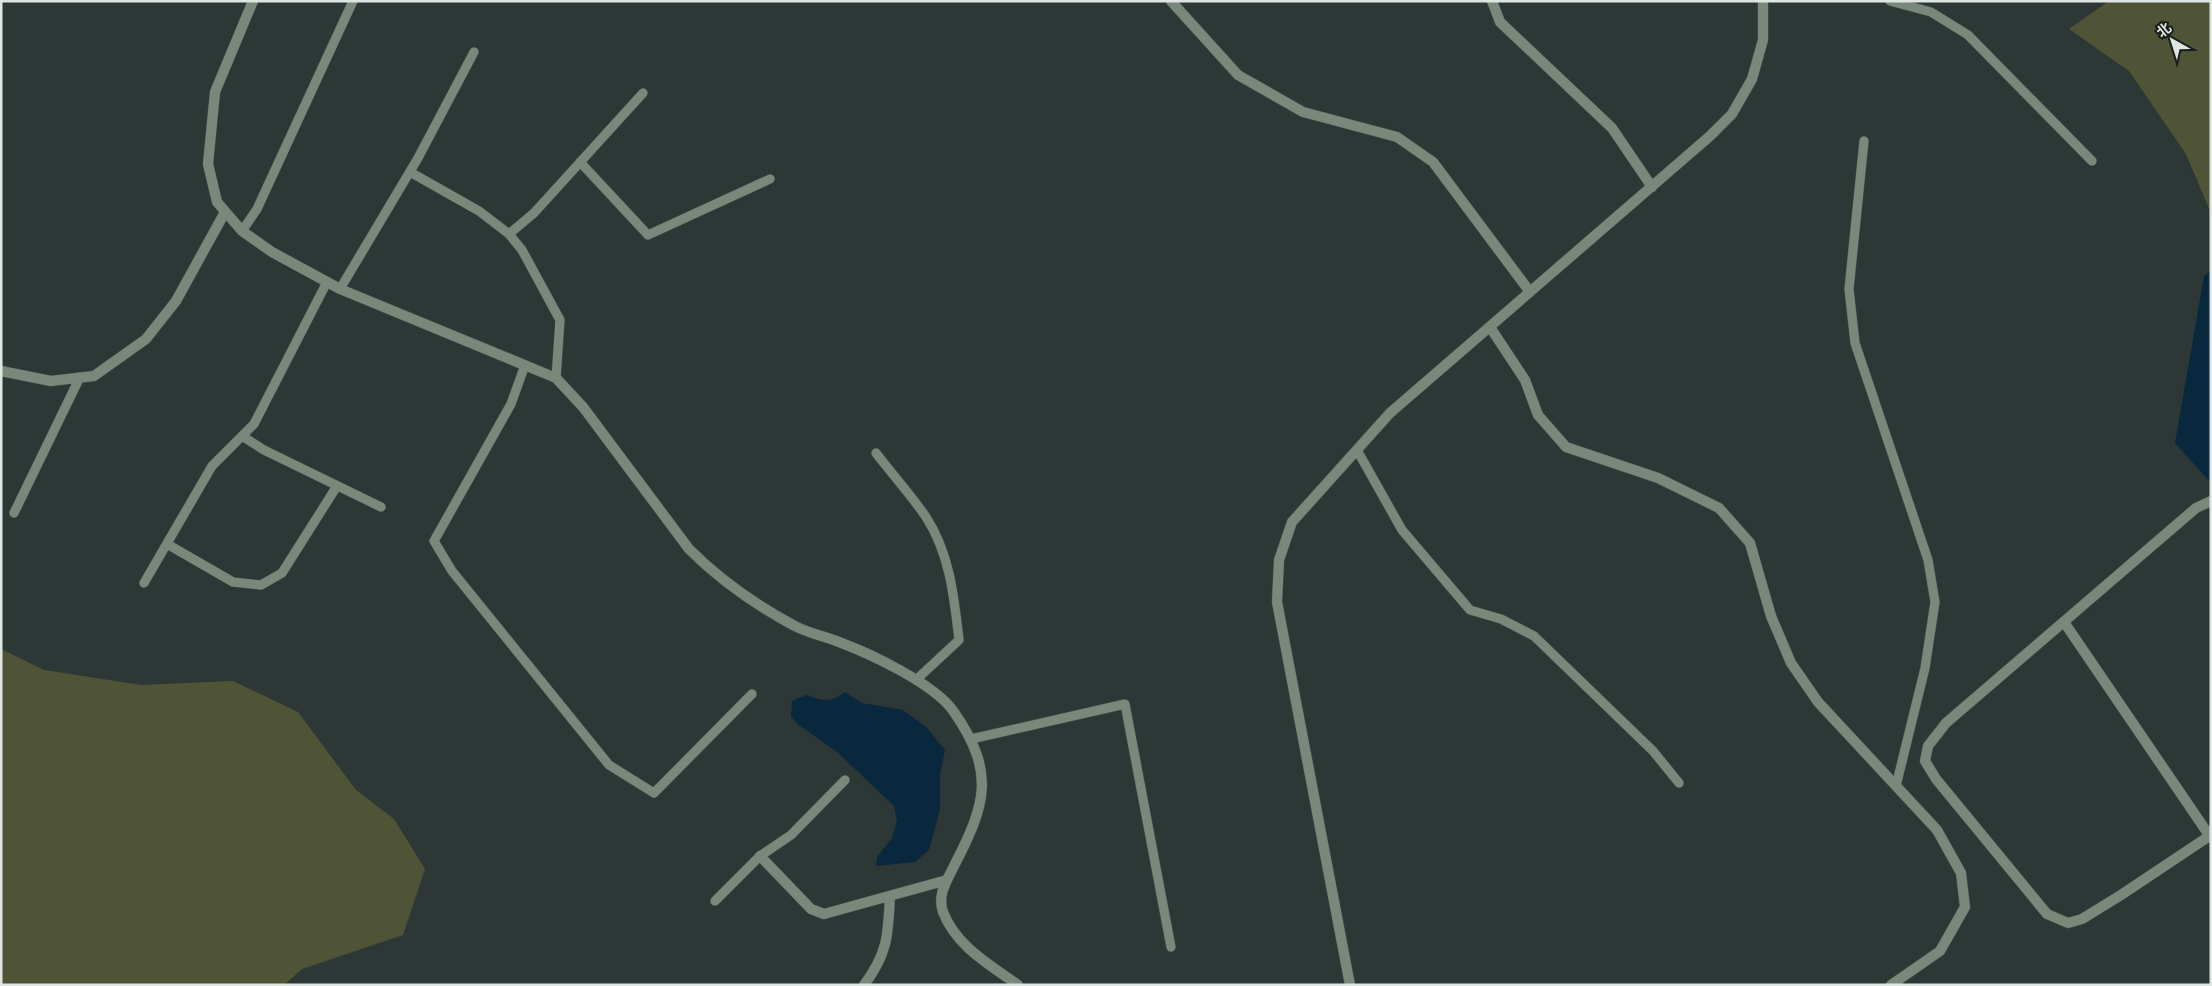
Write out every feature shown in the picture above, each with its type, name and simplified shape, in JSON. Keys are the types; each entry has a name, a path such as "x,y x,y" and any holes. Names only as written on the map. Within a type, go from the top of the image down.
{"street":[{"path":"253,1 215,92 208,164 217,202 242,231 272,252 340,289 556,378 583,407 689,549 708,568 739,593 794,626 842,643 918,679 953,709 971,739 982,770 982,790 975,823 941,891 943,911 953,930 974,954 1018,985"},
{"path":"1171,1 1238,75 1303,112 1397,137 1433,162 1530,292"},
{"path":"1492,1 1500,22 1612,128 1652,187"},
{"path":"1350,985 1277,602 1279,560 1292,522 1390,413 1652,187 1732,114 1752,79 1763,40 1763,1"},
{"path":"1,371 51,381 94,376 146,339 176,301 226,212"},
{"path":"1490,327 1525,380 1538,415 1566,447 1658,478 1719,508 1750,543 1772,616 1791,663 1818,702 1937,830 1961,873 1965,907 1940,951 1891,985"},
{"path":"2064,622 2210,836 2082,919 2068,923 2047,914 1936,779 1925,761 1928,746 1946,723 2196,508 2211,501"},
{"path":"760,856 811,909 824,914 947,880"},
{"path":"864,985 878,966 888,937 890,896"}],"lane":[{"path":"242,231 257,209 353,1"},
{"path":"1890,1 1931,12 1968,35 2092,161"},
{"path":"340,289 410,172 474,52"},
{"path":"509,234 534,213 643,93"},
{"path":"1864,141 1849,290 1855,343 1928,560 1935,602 1925,668 1896,786"},
{"path":"580,162 648,235 770,180"},
{"path":"410,172 480,212 509,234 522,250 560,320 556,378"},
{"path":"144,583 212,466 254,424 327,282"},
{"path":"525,364 510,404 434,541 452,571 609,765 654,793 752,694"},
{"path":"14,513 80,377"},
{"path":"242,436 264,450 381,507"},
{"path":"1357,450 1402,530 1470,610 1501,619 1534,636 1653,751 1679,783"},
{"path":"876,453 926,518 941,548 954,590 959,640 918,679"},
{"path":"167,544 233,582 261,585 282,573 337,486"},
{"path":"971,739 1125,704 1171,947"},
{"path":"715,901 760,856 790,835 845,780"}],"green space":[{"path":"2109,1 2211,1 2211,213 2186,154 2129,71 2069,29"},
{"path":"1,649 44,670 141,685 233,681 298,712 356,790 394,819 425,869 403,935 302,969 284,985 1,985"}],"water":[{"path":"2211,270 2211,483 2175,443 2204,276"},
{"path":"845,692 862,703 903,710 926,727 945,750 940,775 940,810 929,850 915,862 876,866 877,857 892,838 897,821 894,806 837,752 800,726 791,717 792,701 806,695 826,700 835,698"}]}
